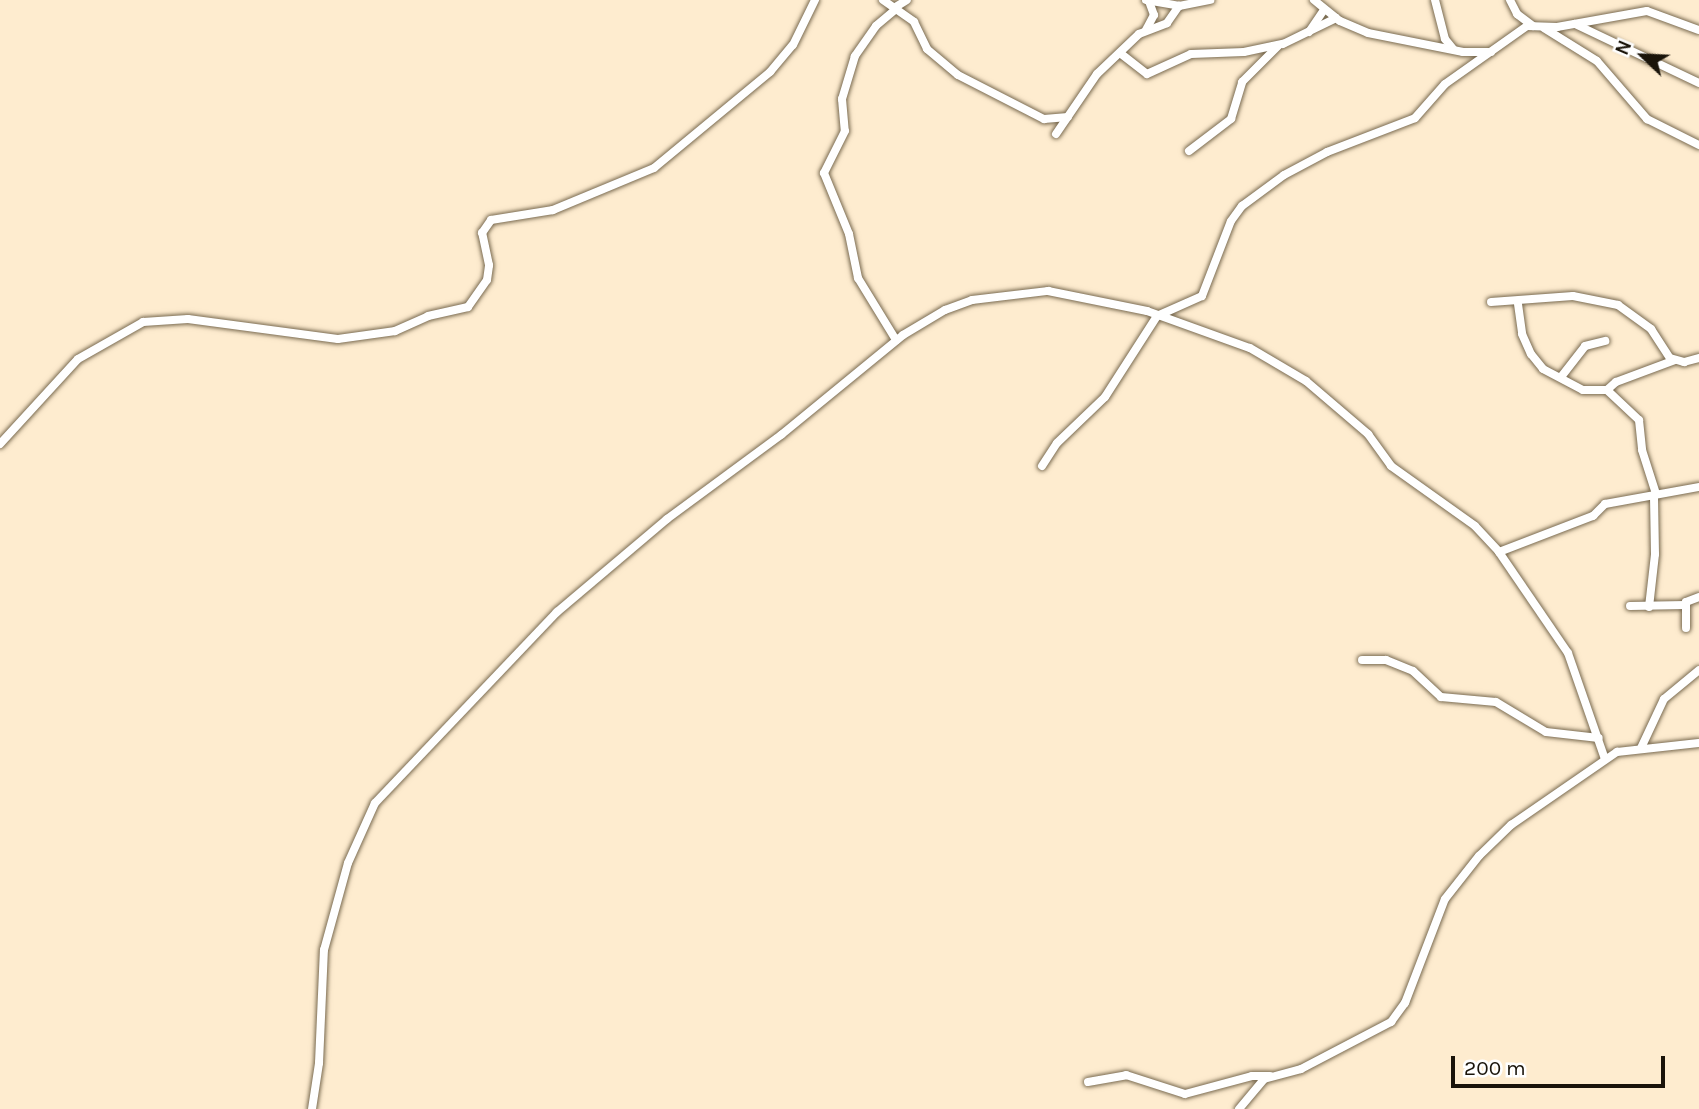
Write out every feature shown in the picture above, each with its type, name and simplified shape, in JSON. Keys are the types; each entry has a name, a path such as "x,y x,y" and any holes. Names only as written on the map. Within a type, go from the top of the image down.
{"street":[{"path":"0,444 78,359 143,322 188,319 338,339 395,331 428,316 468,307 487,280 489,265 482,233 491,220 553,210 654,168 770,72 793,45 815,0"},
{"path":"883,0 919,29 928,49 958,75 1044,119 1068,117"},
{"path":"896,340 858,278 849,234 824,173 845,131 842,99 855,56 876,26 907,0"},
{"path":"1148,1 1179,6 1210,0"},
{"path":"1314,0 1336,18 1368,33 1454,50 1493,52"},
{"path":"1435,0 1445,38 1454,50"},
{"path":"1510,0 1517,14 1533,26"},
{"path":"1146,31 1154,15 1148,1"},
{"path":"1056,135 1090,83 1146,31 1167,23 1179,6"},
{"path":"1307,34 1324,10"},
{"path":"1042,466 1057,443 1105,397 1157,316 1202,296 1222,236 1242,206 1307,161 1415,118 1445,85 1493,52 1518,30 1533,26 1544,28 1575,24 1647,10 1697,26"},
{"path":"1120,53 1147,74 1191,54 1279,45 1336,18"},
{"path":"1575,24 1699,83"},
{"path":"1544,28 1597,61 1647,120 1699,145"},
{"path":"1189,151 1231,118 1242,82 1279,45"},
{"path":"312,1109 319,1063 324,950 348,863 375,803 557,612 667,519 781,435 896,340 945,310 972,300 1048,291 1157,316 1250,348 1306,381 1368,434 1391,466 1475,526 1499,552 1568,653 1605,759"},
{"path":"1491,302 1518,304 1573,296 1618,304 1651,329 1675,360"},
{"path":"1518,304 1522,334 1531,354 1544,369 1583,390 1607,390 1616,382 1675,360 1699,358"},
{"path":"1561,377 1585,346 1605,341"},
{"path":"1607,390 1639,420 1642,450 1655,494 1656,551 1649,607"},
{"path":"1499,552 1593,516 1605,504 1699,486"},
{"path":"1630,606 1685,605 1699,597"},
{"path":"1685,605 1686,628"},
{"path":"1362,660 1386,660 1413,671 1441,696 1496,702 1546,732 1599,738"},
{"path":"1641,748 1664,699 1699,670"},
{"path":"1239,1109 1264,1079 1301,1069 1360,1042 1391,1022 1405,1003 1453,886 1511,825 1605,759 1641,748 1699,743"},
{"path":"1088,1082 1126,1074 1185,1094 1252,1076 1273,1076"}]}
